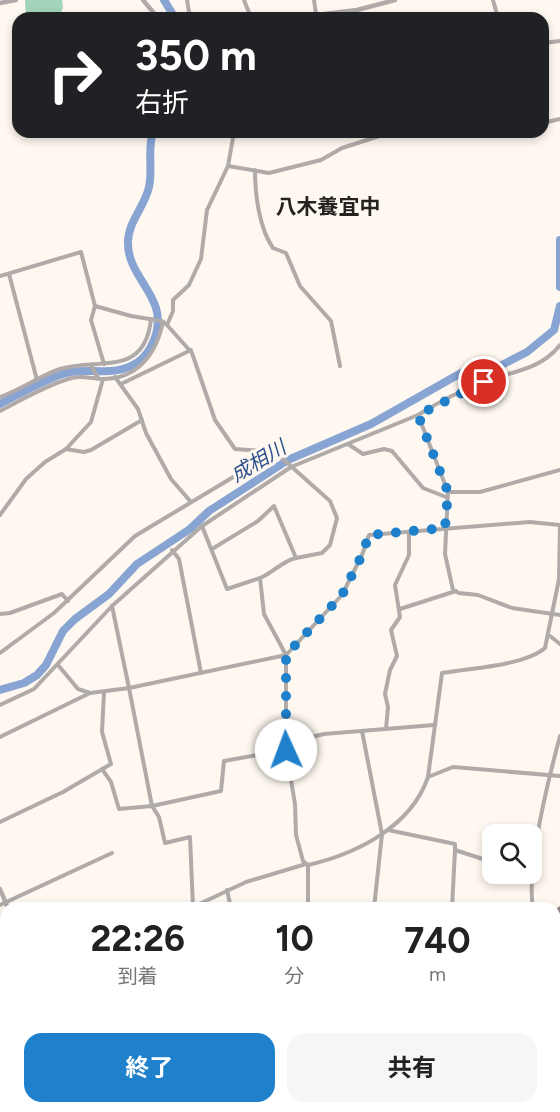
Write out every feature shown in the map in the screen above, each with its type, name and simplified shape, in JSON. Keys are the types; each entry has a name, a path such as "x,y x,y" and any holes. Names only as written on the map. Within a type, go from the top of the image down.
{"street":[{"path":"0,3 16,0"},
{"path":"143,0 153,12"},
{"path":"336,12 357,10 395,0"},
{"path":"0,411 66,379 116,376 137,369 150,357 160,340 164,323 174,311 173,300 189,285 201,259 207,210 228,166 233,138"},
{"path":"228,166 269,172 321,160 342,148 373,138"},
{"path":"255,170 259,209 266,236 273,249 286,252 300,286 331,321 340,366"},
{"path":"0,276 81,252 95,306 91,320 104,364"},
{"path":"9,274 37,380"},
{"path":"95,306 164,323 190,350 215,420 232,445 243,450 277,453 289,466 324,494 337,518 334,534 326,550 289,560 274,572 227,589 202,526"},
{"path":"0,397 67,367 116,363 135,354 145,341 151,319"},
{"path":"0,705 34,689 112,606 172,550 202,526 289,466 418,415 484,382 533,368 553,354 560,345"},
{"path":"121,384 190,350"},
{"path":"0,515 26,479 66,448 91,422 99,378 91,365"},
{"path":"116,376 138,409 171,479 191,502"},
{"path":"418,415 447,495 445,554 456,591"},
{"path":"66,448 84,452 91,450 142,420"},
{"path":"348,444 363,454 384,449 392,451 423,488 447,495 480,492 560,470"},
{"path":"0,653 39,626 68,601 135,536 277,453"},
{"path":"212,549 258,521 274,506 296,558"},
{"path":"0,737 90,693 129,688 286,655 342,595 362,555 369,535 530,522 560,525 559,579 550,636 545,648 537,655 442,673 428,777 423,790 409,811 382,834 328,860 266,875 202,902"},
{"path":"386,729 388,710 385,694 390,670 397,656 391,630 399,623 400,609 395,585 409,555 409,532"},
{"path":"172,550 179,559 201,674"},
{"path":"260,578 264,614 286,655 286,750 295,804 296,835 303,861 307,864 308,902"},
{"path":"400,609 456,591 478,595 512,608 560,615"},
{"path":"0,614 10,614 62,594 68,601"},
{"path":"112,606 152,806 159,817 165,843 190,837 192,902"},
{"path":"550,636 560,644"},
{"path":"58,665 78,688 90,693"},
{"path":"0,822 63,792 111,764 102,732 104,692"},
{"path":"286,743 324,735 434,725"},
{"path":"362,731 382,834 375,902"},
{"path":"541,824 549,775 560,735"},
{"path":"102,769 111,782 119,809 152,806 221,791 224,761 286,750"},
{"path":"428,777 453,768 560,776"},
{"path":"388,830 454,844 452,902"},
{"path":"455,850 482,859"},
{"path":"13,902 112,853"},
{"path":"533,884 533,902"},
{"path":"227,890 230,902"}],"green space":[{"path":"25,0 62,0 61,12 26,12"}],"waterway":[{"path":"164,0 171,12"},
{"path":"0,404 66,373 111,371 129,367 141,360 151,346 158,325 157,312 153,300 134,267 128,242 131,228 149,187 152,138"},
{"name":"成相川","path":"560,240 560,287"},
{"name":"成相川","path":"0,690 24,683 37,675 46,665 63,631 75,619 109,594 137,564 190,529 209,511 288,460 371,424 461,373 500,366 527,352 554,330 560,306"}],"district":[{"name":"八木養宜中","path":"328,207"}],"route":[{"path":"286,750 284,700 286,655 342,595 362,555 369,535 445,528 448,492 418,415 484,382"}]}
